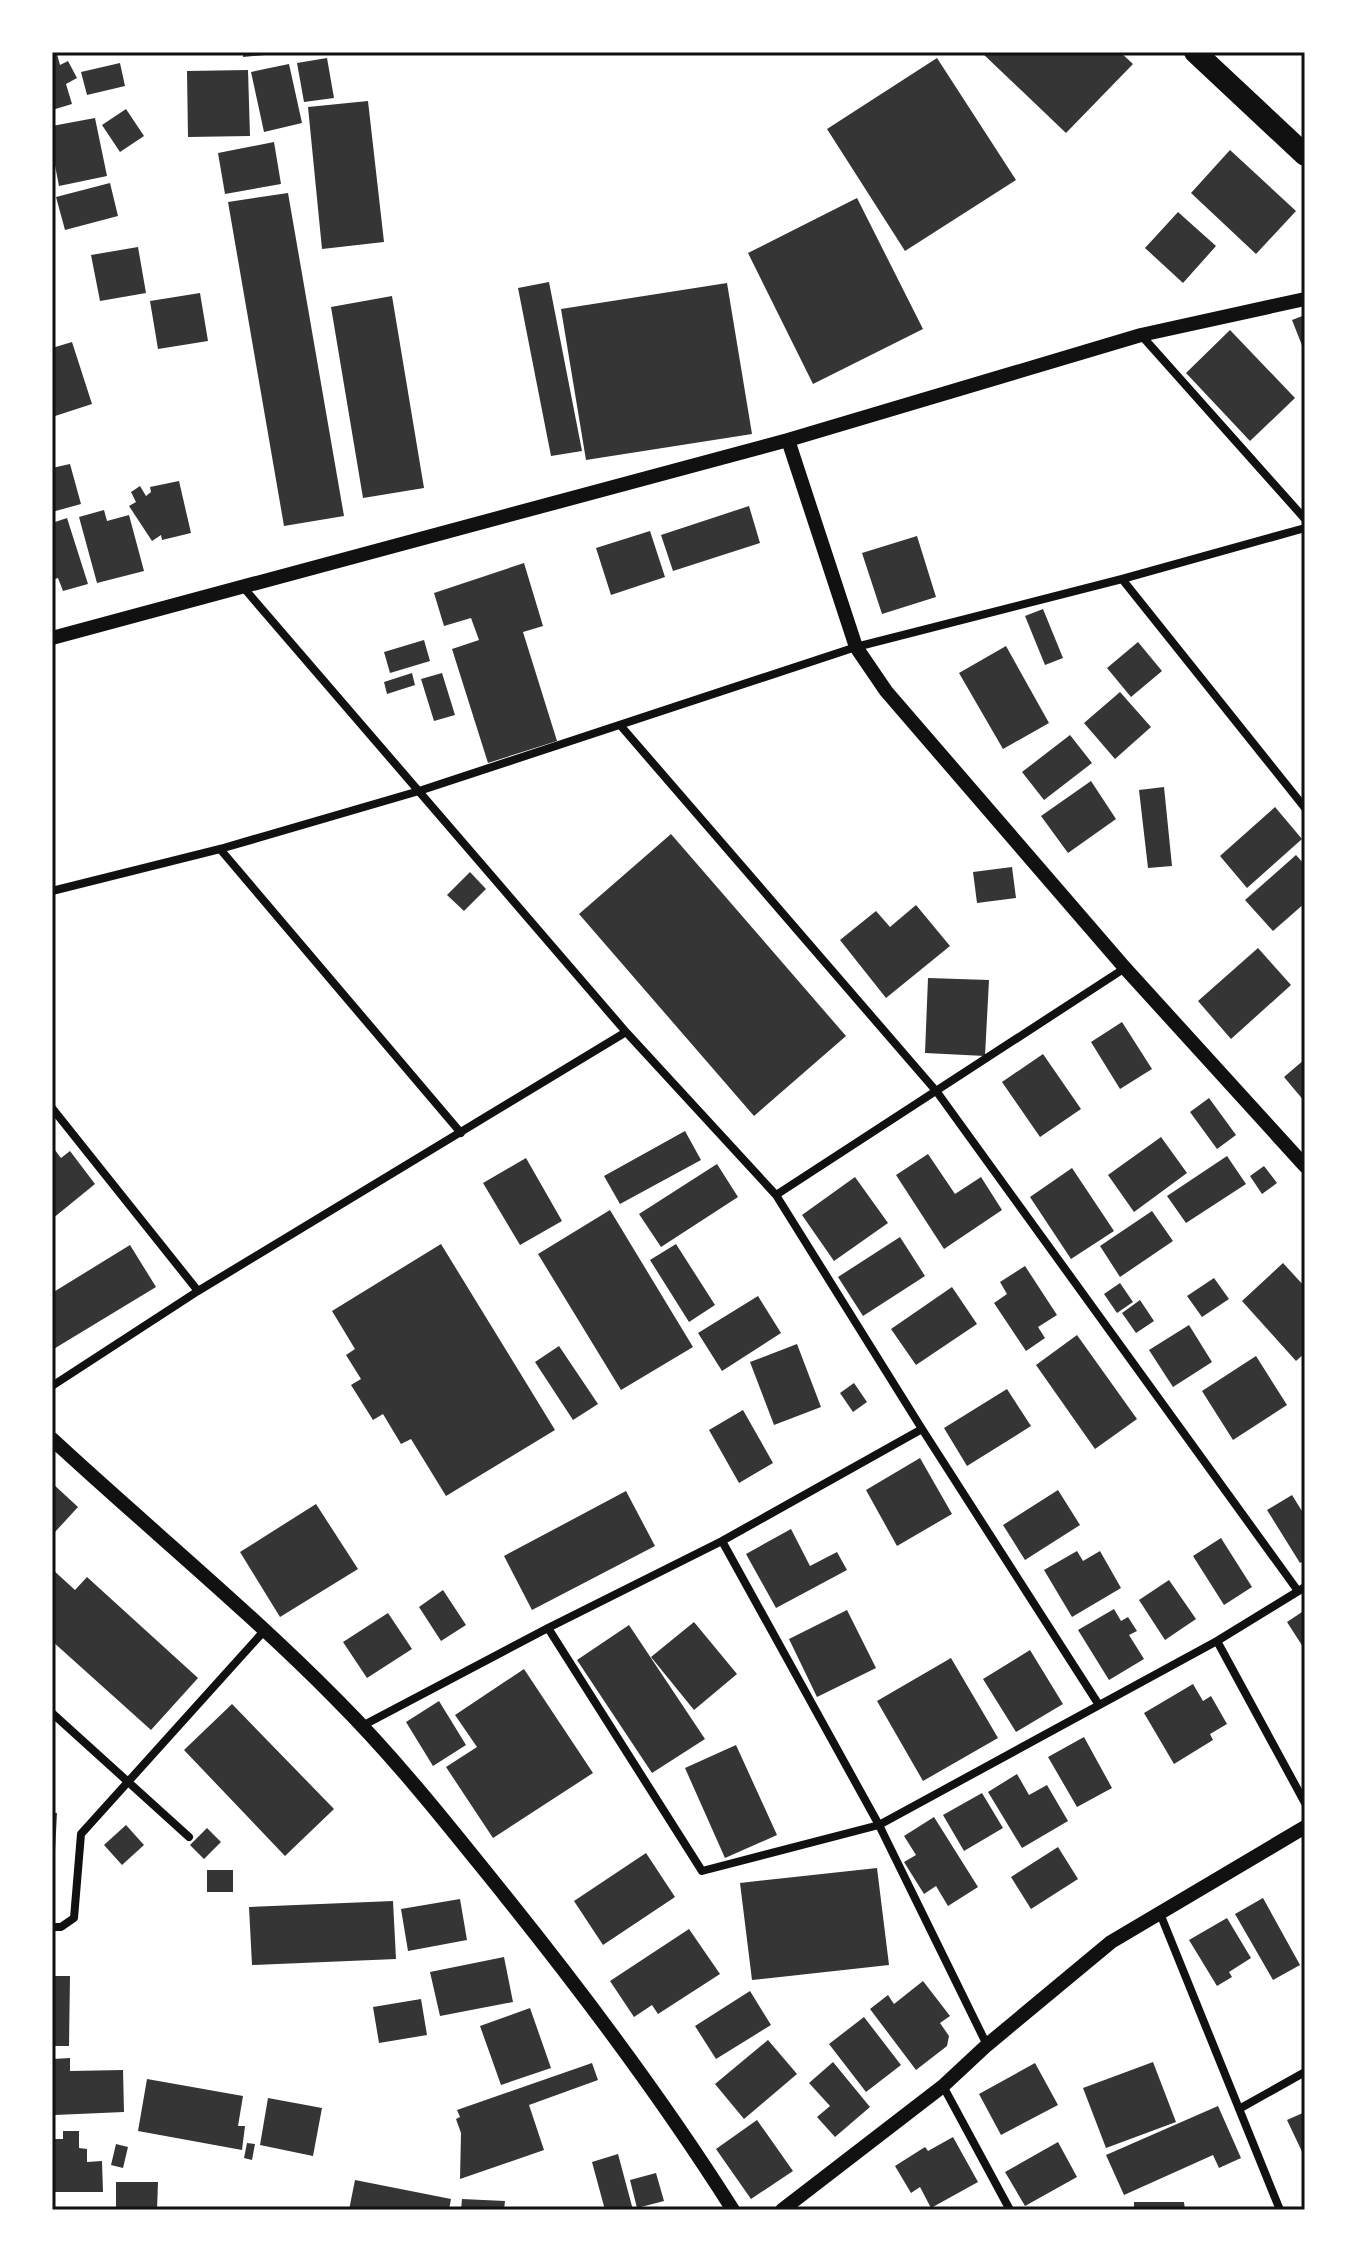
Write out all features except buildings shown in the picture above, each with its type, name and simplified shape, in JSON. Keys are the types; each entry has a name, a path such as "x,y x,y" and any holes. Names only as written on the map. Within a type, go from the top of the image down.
{"highway":[{"path":"1195,52 1305,155"}],"street":[{"path":"52,638 788,440 1141,335 1305,299"},
{"path":"1141,335 1305,519"},
{"path":"788,440 856,647 886,691 1125,968 1305,1165"},
{"path":"52,891 220,849 419,791 856,647 1122,579 1305,528"},
{"path":"1122,579 1305,808"},
{"path":"243,587 626,1032 776,1195 1099,1705"},
{"path":"548,1628 702,1871 879,1825 1217,1641 1302,1589 937,1092 620,725"},
{"path":"220,849 461,1133"},
{"path":"776,1195 1125,968"},
{"path":"52,1386 198,1291 626,1032"},
{"path":"52,1108 198,1291"},
{"path":"362,1726 722,1541 922,1429"},
{"path":"52,1439 264,1631 362,1726 445,1821 582,1993 679,2125 733,2210"},
{"path":"722,1541 879,1825 987,2045"},
{"path":"52,1927 61,1927 74,1918 81,1834 264,1631"},
{"path":"1217,1641 1305,1803"},
{"path":"52,1713 189,1837"},
{"path":"782,2210 943,2086 987,2045 1111,1942 1305,1827"},
{"path":"1159,1911 1280,2210"},
{"path":"1239,2109 1305,2072"},
{"path":"943,2086 1010,2210"}]}
